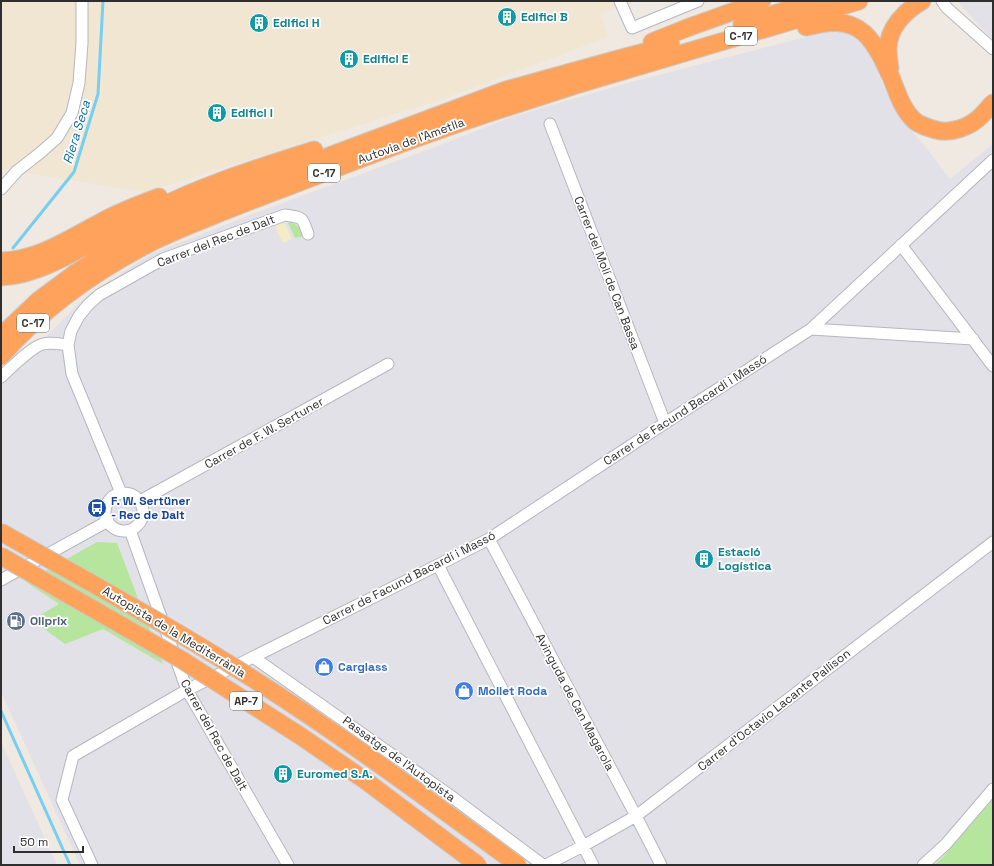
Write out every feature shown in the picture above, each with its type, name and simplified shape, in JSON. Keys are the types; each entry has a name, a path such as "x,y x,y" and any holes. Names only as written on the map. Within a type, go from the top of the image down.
{"highway":[{"path":"621,65 631,51 687,28 762,1"},
{"name":"Autovia de l'Ametlla","path":"1,356 21,334 69,294 120,260 187,226 372,154 472,119 592,80 621,65 689,40 815,1"},
{"name":"Autovia de l'Ametlla","path":"1,336 40,300 110,250 179,215 254,184 506,90 621,65 859,1"},
{"path":"891,78 888,48 892,31 904,14 922,1"},
{"path":"621,65 658,66 697,58 815,25 836,22 851,25 864,33 870,39 878,51 903,107 917,122 926,127 940,131 960,129 980,117 993,102"},
{"path":"2,272 10,261 35,256 69,240 104,220 143,202 187,187 223,181 470,98 506,90"},
{"path":"1,369 69,294"},
{"name":"Autopista de la Mediterrània","path":"1,532 233,666 338,735 518,865"},
{"name":"Autopista de la Mediterrània","path":"1,556 182,660 302,737 366,781 478,865"}],"street":[{"path":"1,189 17,171 57,138 72,113 79,83 82,42 82,1"},
{"path":"620,1 632,28 698,1"},
{"path":"945,4 993,49"},
{"name":"Carrer del Molí de Can Bassa","path":"550,124 665,423"},
{"name":"Carrer de Facund Bacardí i Massó","path":"92,865 62,800 73,756 187,690 489,539 811,329 993,160"},
{"name":"Carrer del Rec de Dalt","path":"121,493 72,374 68,345 71,331 79,316 98,295 163,259 284,215 301,218 304,221 308,234"},
{"path":"901,245 993,366"},
{"path":"811,329 973,340"},
{"path":"1,377 36,346 43,344 68,345"},
{"name":"Carrer de F. W. Sertuner","path":"140,501 388,364"},
{"path":"121,493 128,493 135,496 140,501 143,509 143,518 138,526 130,530 117,530 108,522 105,513 107,504 113,497 121,493"},
{"path":"1,580 108,522"},
{"name":"Carrer del Rec de Dalt","path":"130,530 187,690 288,865"},
{"name":"Avinguda de Can Magarola","path":"489,539 661,865"},
{"name":"Carrer d'Octavio Lacante Pallison","path":"546,865 636,816 654,803 993,542"},
{"path":"438,565 593,865"},
{"name":"Passatge de l'Autopista","path":"253,657 441,789 543,865"},
{"path":"923,865 946,844 993,789"}],"shaded area":[{"path":"1,1 635,1 600,13 608,37 437,101 145,192 7,170 1,171"},
{"path":"958,1 993,1 993,40 965,10"},
{"path":"833,30 853,34 867,47 887,94 905,123 950,179 993,144 993,799 943,857 934,865 80,865 1,692 1,383 85,297 151,254 511,117 635,81"},
{"path":"1,742 57,865 1,865"}],"green space":[{"path":"292,222 300,228 303,236 295,238 288,223"},
{"path":"97,542 117,543 163,664 103,629 65,644 32,620 59,604 26,582"},
{"path":"993,799 993,864 934,865 943,857"}],"sand":[{"path":"285,223 292,239 283,243 275,226"}],"waterway":[{"name":"Riera Seca","path":"13,248 74,172 98,94 103,1"},
{"path":"1,711 70,865"}],"place":[{"name":"Edifici B","path":"507,17"},
{"name":"Edifici H","path":"259,23"},
{"name":"Edifici E","path":"349,59"},
{"name":"Edifici I","path":"217,113"},
{"name":"F. W. Sertüner - Rec de Dalt","path":"97,508"},
{"name":"Estació Logística","path":"704,559"},
{"name":"Oilprix","path":"16,621"},
{"name":"Carglass","path":"324,667"},
{"name":"Mollet Roda","path":"464,691"},
{"name":"Euromed S.A.","path":"283,774"}]}
